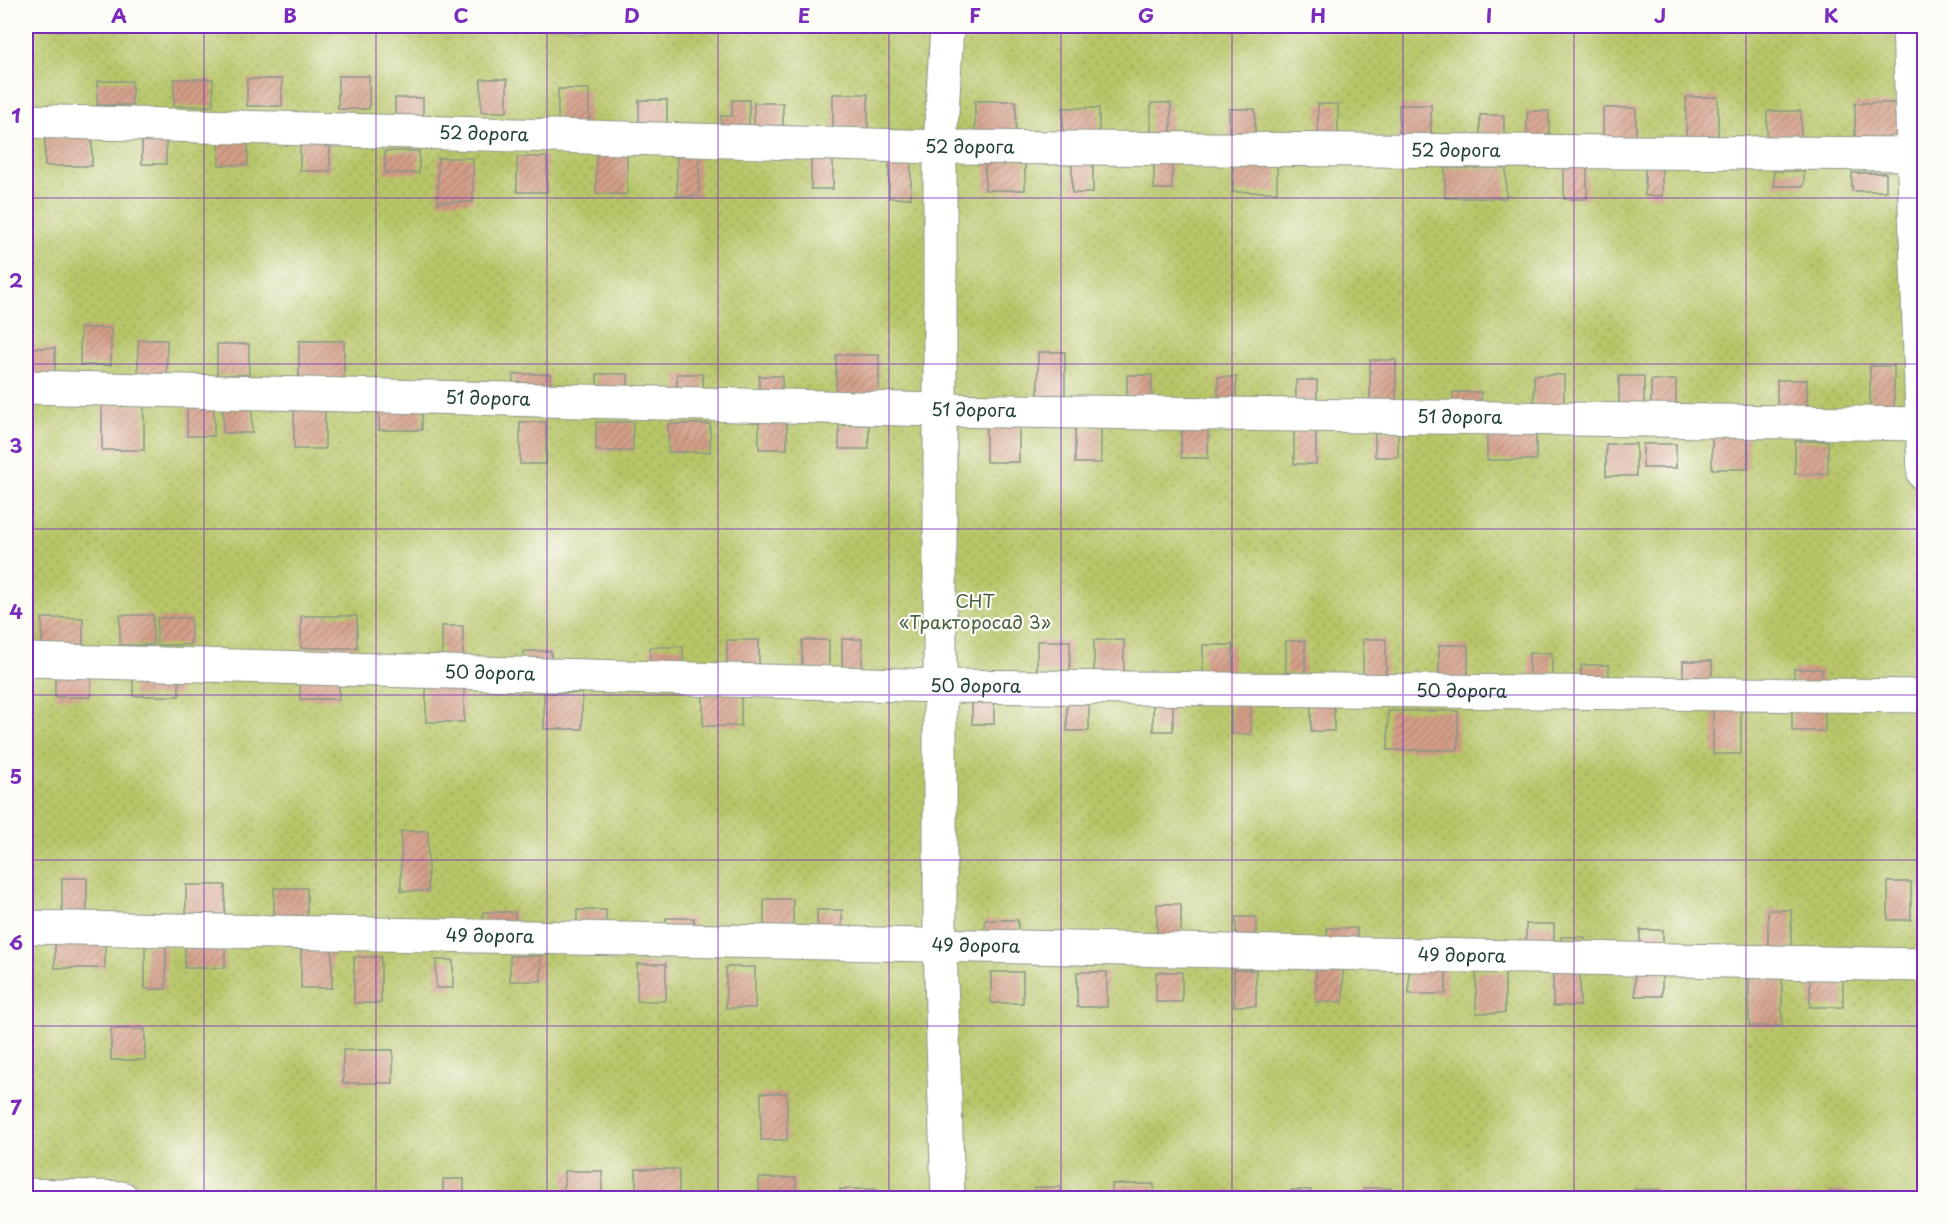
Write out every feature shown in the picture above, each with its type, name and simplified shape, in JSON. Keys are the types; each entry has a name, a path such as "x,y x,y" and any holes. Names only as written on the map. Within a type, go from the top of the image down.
{"street":[{"path":"947,26 940,147 940,946 948,1198"},
{"path":"1909,26 1924,474"},
{"name":"52 дорога","path":"26,122 940,147 1914,154"},
{"name":"51 дорога","path":"26,387 940,410 1923,424"},
{"name":"50 дорога","path":"26,660 940,686 1924,696"},
{"name":"49 дорога","path":"26,927 1924,965"},
{"path":"26,1195 122,1198"}],"green space":[{"name":"СНТ «Тракторосад 3»","path":"26,26 1924,26 1924,1198 26,1198"}],"building":[{"path":"338,76 369,76 369,109 338,109"},
{"path":"174,79 213,79 213,106 174,106"},
{"path":"247,79 282,79 282,106 247,106"},
{"path":"481,79 507,79 507,112 481,112"},
{"path":"97,81 132,81 132,105 97,105"},
{"path":"558,89 589,89 589,125 558,125"},
{"path":"833,94 868,94 868,137 833,137"},
{"path":"1686,97 1718,97 1718,145 1686,145"},
{"path":"395,98 423,98 423,126 395,126"},
{"path":"639,100 667,100 667,130 639,130"},
{"path":"732,100 749,100 749,135 721,135 721,116 732,116"},
{"path":"975,101 1016,101 1016,135 975,135"},
{"path":"754,103 783,103 783,134 754,134"},
{"path":"1151,103 1171,103 1171,139 1151,139"},
{"path":"1855,103 1899,103 1899,144 1855,144"},
{"path":"1318,104 1338,104 1338,141 1318,141"},
{"path":"1399,105 1431,105 1431,144 1399,144"},
{"path":"1063,108 1099,108 1099,141 1063,141"},
{"path":"1603,108 1636,108 1636,142 1603,142"},
{"path":"1229,109 1255,109 1255,138 1229,138"},
{"path":"1527,111 1549,111 1549,145 1527,145"},
{"path":"1767,111 1801,111 1801,144 1767,144"},
{"path":"1480,115 1504,115 1504,144 1480,144"},
{"path":"45,133 92,133 92,166 45,166"},
{"path":"142,133 166,133 166,164 142,164"},
{"path":"219,135 248,135 248,165 219,165"},
{"path":"300,137 330,137 330,171 300,171"},
{"path":"385,151 419,151 419,173 385,173"},
{"path":"677,153 699,153 699,196 677,196"},
{"path":"811,153 833,153 833,189 811,189"},
{"path":"596,154 627,154 627,194 596,194"},
{"path":"889,155 911,155 911,198 889,198"},
{"path":"517,157 547,157 547,192 517,192"},
{"path":"438,158 473,158 473,202 438,202"},
{"path":"1072,158 1093,158 1093,193 1072,193"},
{"path":"1154,159 1172,159 1172,189 1154,189"},
{"path":"985,160 1025,160 1025,190 985,190"},
{"path":"1233,161 1277,161 1277,192 1233,192"},
{"path":"1645,163 1662,163 1662,196 1645,196"},
{"path":"1564,165 1587,165 1587,199 1564,199"},
{"path":"1445,168 1506,168 1506,198 1445,198"},
{"path":"1774,171 1804,171 1804,186 1774,186"},
{"path":"1852,173 1886,173 1886,191 1852,191"},
{"path":"80,328 111,328 111,365 80,365"},
{"path":"138,340 167,340 167,374 138,374"},
{"path":"299,341 344,341 344,379 299,379"},
{"path":"217,344 249,344 249,375 217,375"},
{"path":"29,348 55,348 55,374 29,374"},
{"path":"1038,352 1065,352 1065,401 1038,401"},
{"path":"836,355 879,355 879,401 836,401"},
{"path":"1370,360 1396,360 1396,406 1370,406"},
{"path":"1870,366 1894,366 1894,409 1870,409"},
{"path":"513,374 550,374 550,395 513,395"},
{"path":"597,374 628,374 628,395 597,395"},
{"path":"677,374 703,374 703,399 677,399"},
{"path":"1127,375 1152,375 1152,404 1127,404"},
{"path":"1534,375 1564,375 1564,408 1534,408"},
{"path":"759,376 782,376 782,401 759,401"},
{"path":"1619,376 1644,376 1644,411 1619,411"},
{"path":"1218,377 1236,377 1236,401 1218,401"},
{"path":"1296,380 1317,380 1317,409 1296,409"},
{"path":"1651,380 1676,380 1676,409 1651,409"},
{"path":"1777,380 1807,380 1807,413 1777,413"},
{"path":"1453,392 1481,392 1481,411 1453,411"},
{"path":"223,398 252,398 252,433 223,433"},
{"path":"187,401 214,401 214,436 187,436"},
{"path":"102,404 144,404 144,450 102,450"},
{"path":"294,406 325,406 325,449 294,449"},
{"path":"379,408 422,408 422,430 379,430"},
{"path":"759,420 787,420 787,449 759,449"},
{"path":"520,422 546,422 546,464 520,464"},
{"path":"596,422 633,422 633,451 596,451"},
{"path":"668,424 710,424 710,452 668,452"},
{"path":"986,424 1019,424 1019,462 986,462"},
{"path":"839,425 869,425 869,449 839,449"},
{"path":"1075,428 1101,428 1101,463 1075,463"},
{"path":"1181,428 1208,428 1208,458 1181,458"},
{"path":"1294,431 1316,431 1316,464 1294,464"},
{"path":"1375,431 1398,431 1398,457 1375,457"},
{"path":"1487,433 1536,433 1536,460 1487,460"},
{"path":"1712,436 1748,436 1748,469 1712,469"},
{"path":"1795,441 1828,441 1828,474 1795,474"},
{"path":"1606,444 1636,444 1636,476 1606,476"},
{"path":"1643,444 1676,444 1676,468 1643,468"},
{"path":"120,615 153,615 153,645 120,645"},
{"path":"301,616 357,616 357,648 301,648"},
{"path":"42,618 83,618 83,647 42,647"},
{"path":"157,618 191,618 191,645 157,645"},
{"path":"442,626 463,626 463,662 442,662"},
{"path":"842,639 862,639 862,672 842,672"},
{"path":"1363,639 1386,639 1386,680 1363,680"},
{"path":"727,640 759,640 759,670 727,670"},
{"path":"802,640 829,640 829,673 802,673"},
{"path":"1094,640 1124,640 1124,672 1094,672"},
{"path":"1037,641 1070,641 1070,672 1037,672"},
{"path":"1286,641 1305,641 1305,673 1286,673"},
{"path":"1203,645 1233,645 1233,677 1203,677"},
{"path":"1439,645 1468,645 1468,679 1439,679"},
{"path":"650,647 683,647 683,667 650,667"},
{"path":"524,651 551,651 551,665 524,665"},
{"path":"1529,653 1552,653 1552,683 1529,683"},
{"path":"1683,661 1712,661 1712,684 1683,684"},
{"path":"1581,665 1609,665 1609,683 1581,683"},
{"path":"55,669 91,669 91,697 55,697"},
{"path":"1794,669 1822,669 1822,684 1794,684"},
{"path":"133,673 179,673 179,696 133,696"},
{"path":"300,673 339,673 339,699 300,699"},
{"path":"426,686 464,686 464,722 426,722"},
{"path":"544,693 582,693 582,729 544,729"},
{"path":"703,693 741,693 741,726 703,726"},
{"path":"972,698 994,698 994,724 972,724"},
{"path":"1067,699 1089,699 1089,731 1067,731"},
{"path":"1153,699 1173,699 1173,731 1153,731"},
{"path":"1311,699 1334,699 1334,731 1311,731"},
{"path":"1231,700 1251,700 1251,734 1231,734"},
{"path":"1713,704 1741,704 1741,754 1713,754"},
{"path":"1792,704 1825,704 1825,731 1792,731"},
{"path":"1388,711 1458,711 1458,750 1388,750"},
{"path":"401,831 428,831 428,891 401,891"},
{"path":"62,878 87,878 87,917 62,917"},
{"path":"1888,882 1911,882 1911,920 1888,920"},
{"path":"186,885 225,885 225,917 186,917"},
{"path":"274,888 307,888 307,923 274,923"},
{"path":"764,899 793,899 793,939 764,939"},
{"path":"1157,904 1181,904 1181,945 1157,945"},
{"path":"577,910 606,910 606,934 577,934"},
{"path":"817,910 842,910 842,939 817,939"},
{"path":"1768,910 1791,910 1791,950 1768,950"},
{"path":"483,912 515,912 515,934 483,934"},
{"path":"1236,917 1256,917 1256,947 1236,947"},
{"path":"666,918 694,918 694,938 666,938"},
{"path":"985,920 1018,920 1018,945 985,945"},
{"path":"1526,924 1554,924 1554,953 1526,953"},
{"path":"1327,928 1357,928 1357,950 1327,950"},
{"path":"1640,930 1663,930 1663,954 1640,954"},
{"path":"1561,937 1585,937 1585,954 1561,954"},
{"path":"55,943 105,943 105,968 55,968"},
{"path":"301,943 332,943 332,988 301,988"},
{"path":"145,945 166,945 166,989 145,989"},
{"path":"185,945 225,945 225,968 185,968"},
{"path":"510,956 541,956 541,981 510,981"},
{"path":"354,957 381,957 381,1003 354,1003"},
{"path":"436,960 453,960 453,988 436,988"},
{"path":"637,964 666,964 666,1001 637,1001"},
{"path":"726,967 755,967 755,1008 726,1008"},
{"path":"1553,968 1580,968 1580,1006 1553,1006"},
{"path":"1234,970 1256,970 1256,1006 1234,1006"},
{"path":"1316,970 1343,970 1343,1002 1316,1002"},
{"path":"1409,970 1446,970 1446,994 1409,994"},
{"path":"1635,970 1662,970 1662,996 1635,996"},
{"path":"991,972 1023,972 1023,1003 991,1003"},
{"path":"1077,972 1107,972 1107,1007 1077,1007"},
{"path":"1156,972 1182,972 1182,1002 1156,1002"},
{"path":"1476,972 1505,972 1505,1013 1476,1013"},
{"path":"1810,972 1843,972 1843,1007 1810,1007"},
{"path":"1749,977 1782,977 1782,1026 1749,1026"},
{"path":"111,1029 145,1029 145,1060 111,1060"},
{"path":"343,1050 393,1050 393,1083 343,1083"},
{"path":"761,1093 787,1093 787,1140 761,1140"},
{"path":"636,1169 679,1169 679,1198 636,1198"},
{"path":"564,1171 602,1171 602,1198 564,1198"},
{"path":"759,1178 796,1178 796,1198 759,1198"},
{"path":"443,1179 464,1179 464,1198 443,1198"},
{"path":"1112,1184 1154,1184 1154,1198 1112,1198"},
{"path":"1034,1187 1060,1187 1060,1198 1034,1198"},
{"path":"1364,1188 1391,1188 1391,1198 1364,1198"},
{"path":"840,1189 876,1189 876,1198 840,1198"},
{"path":"1634,1189 1659,1189 1659,1198 1634,1198"},
{"path":"1291,1190 1311,1190 1311,1198 1291,1198"},
{"path":"1199,1191 1231,1191 1231,1198 1199,1198"},
{"path":"1829,1191 1849,1191 1849,1198 1829,1198"},
{"path":"1553,1194 1583,1194 1583,1198 1553,1198"},
{"path":"1767,1194 1792,1194 1792,1198 1767,1198"}]}
